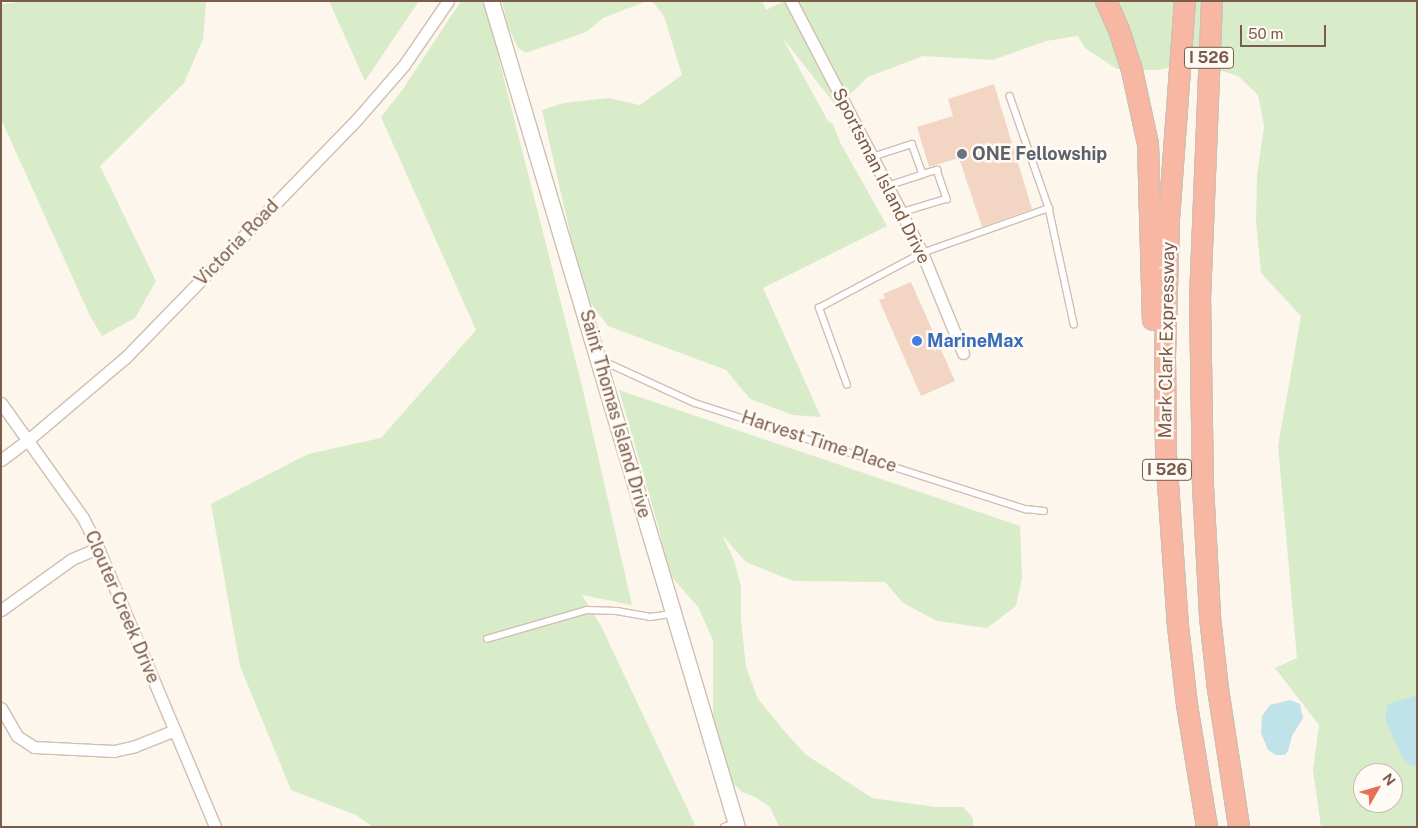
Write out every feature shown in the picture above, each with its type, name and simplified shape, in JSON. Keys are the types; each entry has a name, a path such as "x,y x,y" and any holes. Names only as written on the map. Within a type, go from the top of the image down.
{"highway":[{"path":"1106,1 1119,30 1141,107 1148,144 1154,354 1166,455"},
{"name":"Mark Clark Expressway","path":"1185,1 1176,110 1165,348 1166,455 1178,626 1187,705 1207,827"},
{"name":"Mark Clark Expressway","path":"1212,1 1200,297 1203,486 1210,617 1218,689 1239,827"},
{"path":"1206,115 1223,1"}],"main road":[{"name":"Saint Thomas Island Drive","path":"491,1 674,614 732,825"}],"street":[{"name":"Victoria Road","path":"1,460 28,440 126,357 358,118 404,65 448,1"},
{"name":"Sportsman Island Drive","path":"791,1 922,253 963,354"},
{"name":"Clouter Creek Drive","path":"1,403 83,518 98,548 216,827"},
{"path":"1,610 72,559 98,548"},
{"path":"1,708 18,736 34,747 114,751 135,746 175,730"}],"lane":[{"path":"1010,96 1049,208 1074,324"},
{"path":"872,158 912,144 923,174"},
{"path":"887,186 937,170 947,198 901,213"},
{"path":"847,385 819,308 922,253 1049,208"},
{"name":"Harvest Time Place","path":"599,359 695,403 1026,509 1044,511"},
{"path":"486,639 587,610 617,611 650,617 674,614"}],"green space":[{"path":"1,1 3,4 26,1 206,1 203,39 184,83 100,166 156,281 135,318 102,336 90,316 1,119"},
{"path":"329,1 419,1 365,81"},
{"path":"461,1 483,1 486,8 582,386 632,605 582,595 601,626 696,827 373,827 356,815 291,790 240,666 211,504 308,454 381,438 476,330 381,117 403,89"},
{"path":"502,1 647,1 603,18 586,32 526,53 518,48 507,24"},
{"path":"652,1 762,1 766,10 785,1 1417,1 1417,827 1321,827 1313,770 1319,725 1275,668 1297,658 1278,446 1301,316 1261,273 1256,220 1257,176 1264,126 1258,95 1238,76 1194,62 1158,70 1117,69 1085,48 1078,36 1046,41 993,60 923,56 868,77 837,107 782,37 828,121 833,124 840,142 887,226 763,288 821,417 793,415 750,399 726,370 608,326 584,294 542,110 564,103 608,98 640,105 682,75 664,16"},
{"path":"619,390 1020,526 1022,578 1016,606 987,628 937,621 903,603 885,582 793,581 746,562 722,535 734,560 741,587 741,620 746,667 758,699 780,726 805,754 872,798 935,807 963,807 973,818 973,827 779,827 770,807 755,797 742,792 729,779 713,724 713,640 698,607 669,574 659,544 662,540"}],"water":[{"path":"1417,695 1417,766 1411,766 1403,759 1385,719 1388,704"},
{"path":"1290,700 1300,704 1303,718 1292,736 1288,751 1285,755 1276,755 1268,750 1261,733 1262,716 1270,705"}],"building":[{"name":"ONE Fellowship","path":"994,84 1032,209 982,227 959,158 929,167 917,127 953,116 948,99"},
{"name":"MarineMax","path":"911,282 955,381 921,396 879,300 885,298 883,294"}],"place":[{"name":"ONE Fellowship","path":"962,154"},
{"name":"MarineMax","path":"917,341"}]}
